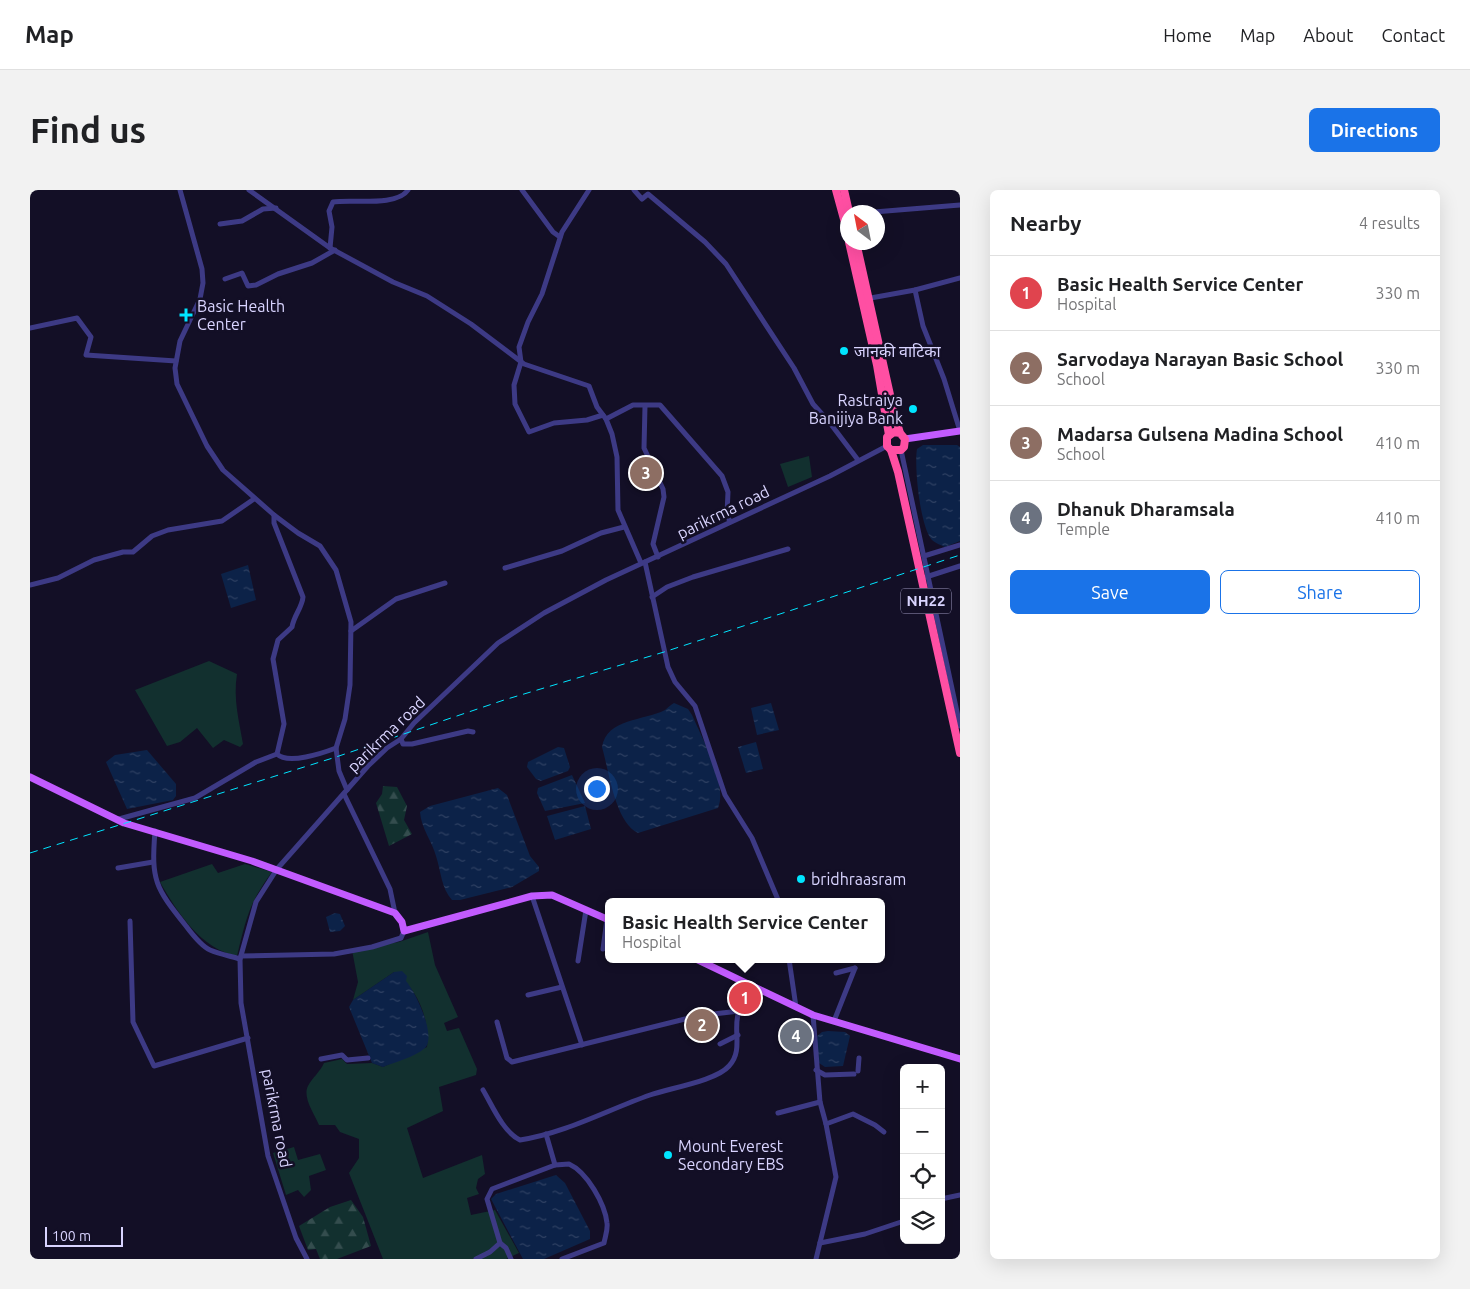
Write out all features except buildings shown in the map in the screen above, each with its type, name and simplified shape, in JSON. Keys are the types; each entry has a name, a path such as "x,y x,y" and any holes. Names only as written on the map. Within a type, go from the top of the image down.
{"highway":[{"path":"836,190 843,205"},
{"path":"844,190 846,205"},
{"name":"NH22","path":"851,250 903,436"},
{"name":"NH22","path":"857,250 889,435 889,448 898,472 925,578 960,754"},
{"path":"889,435 894,432 903,436 901,450 889,448"}],"main road":[{"path":"903,436 960,431"},
{"path":"30,777 124,823 277,869 396,913 402,922 404,931 532,896 552,896 605,919"},
{"path":"705,963 813,1015 960,1059"}],"street":[{"path":"180,190 202,270 203,283 200,299 180,341 175,376 179,392 207,446 223,470 274,515 298,533 315,541 326,551 336,570 345,599 351,631 350,685 344,719 336,748 339,771 345,792 386,881 396,913"},
{"path":"249,190 333,249 393,282 427,296 471,324 521,362 589,386 596,407 605,417 617,457 618,510 624,527 643,563 668,667 675,682 695,706 725,794 752,838 777,898"},
{"path":"333,249 329,211 333,202 350,200 374,202 399,198 408,190"},
{"path":"522,190 553,232 560,237"},
{"path":"588,190 560,237 542,294 521,342 521,362 514,385 516,404 529,432 554,423 605,417 633,405 660,405 722,476 728,492 727,514 730,522"},
{"path":"634,190 642,199 648,194 705,242 726,264 794,368 813,404 858,460"},
{"path":"885,211 960,205"},
{"path":"220,224 242,221 263,209 276,208"},
{"path":"225,279 239,272 242,273 248,286 256,285 278,274 312,263 333,249"},
{"path":"866,299 915,290 960,278"},
{"path":"915,290 923,326 944,378 960,431"},
{"path":"30,328 78,318 91,337 86,355 176,360"},
{"path":"645,406 644,448 663,489 664,497 653,544 658,557"},
{"name":"parikrma road","path":"307,1259 296,1238 268,1156 242,1003 240,958 256,902 277,869 387,748 401,739 414,723 513,632 578,594 830,476 858,460 889,448"},
{"name":"NH22","path":"901,450 924,556 925,578 958,704 960,726"},
{"path":"30,585 58,578 94,560 123,552 132,552 152,536 168,530 222,521 254,499"},
{"path":"274,515 274,523 303,597 301,607 293,617 292,627 281,635 274,652 273,664 284,724 277,754"},
{"path":"505,568 562,551 600,534 624,527"},
{"path":"924,556 960,544"},
{"path":"652,597 667,587 693,577 788,549"},
{"path":"925,578 960,566"},
{"path":"351,631 396,599 445,583"},
{"path":"401,739 403,744 412,744 468,731 473,732"},
{"path":"119,819 195,798 256,762 277,754 286,758 298,758 336,748"},
{"path":"155,831 153,862 158,890 190,932 209,950 240,958 334,954 401,938 404,931"},
{"path":"118,868 153,862"},
{"path":"532,896 582,1045"},
{"path":"578,961 586,910"},
{"path":"130,920 133,1022 154,1066 248,1038"},
{"path":"603,948 605,937"},
{"path":"790,963 796,1007"},
{"path":"834,1021 855,968 836,973"},
{"path":"528,995 562,987"},
{"path":"497,1022 510,1061 697,1016 739,1011 745,1006 756,1002 760,989"},
{"path":"484,1090 499,1116 517,1139 546,1134 641,1098 720,1073 729,1067 735,1056 739,1011"},
{"path":"813,1015 820,1102 836,1176 816,1259"},
{"path":"720,1044 738,1035"},
{"path":"321,1060 342,1055 347,1060 368,1058"},
{"path":"816,1070 825,1075 856,1072 859,1058"},
{"path":"778,1113 820,1102"},
{"path":"826,1124 853,1114 875,1125 884,1132"},
{"path":"546,1134 555,1166"},
{"path":"511,1259 506,1248 500,1243 487,1199 492,1189 565,1163 573,1166 586,1179 604,1210 607,1223 604,1243 562,1259"},
{"path":"945,1198 960,1195"},
{"path":"820,1243 865,1234 900,1222"},
{"path":"476,1259 490,1252 500,1243"}],"green space":[{"path":"809,456 812,477 788,487 780,464"},
{"path":"209,661 237,674 236,701 243,744 240,747 224,740 213,748 197,728 180,742 167,746 135,690"},
{"path":"383,786 397,787 407,806 404,820 412,834 389,846 376,803 382,794"},
{"path":"212,864 218,873 245,864 272,872 253,902 237,956 212,946 191,928 160,882"},
{"path":"428,932 435,965 458,1017 444,1023 447,1031 459,1028 477,1069 476,1075 439,1087 443,1111 407,1128 423,1178 482,1155 485,1174 478,1179 476,1188 479,1194 467,1198 471,1215 495,1210 519,1253 506,1259 383,1259 349,1173 359,1158 359,1139 340,1132 335,1125 319,1125 308,1101 308,1086 324,1063 342,1059 347,1064 372,1063 383,1067 427,1047 426,1025 420,1005 409,986 394,972 353,1000 358,982 352,950 399,942"},
{"path":"294,1147 298,1160 320,1154 326,1170 309,1176 311,1190 304,1197 298,1190 286,1195 273,1153"},
{"path":"351,1200 363,1217 371,1246 337,1259 320,1259 316,1249 308,1250 299,1226 330,1207"}],"water":[{"path":"923,445 957,445 960,447 960,541 945,547 932,540 924,523 921,510 916,457 917,449"},
{"path":"248,565 256,600 231,608 221,574"},
{"path":"674,703 688,709 707,748 720,787 718,808 638,833 630,827 618,807 602,747 605,738 619,725 656,714"},
{"path":"771,703 779,730 757,735 751,708"},
{"path":"756,742 763,769 746,773 738,747"},
{"path":"558,747 564,748 570,767 568,771 541,781 536,779 527,767 528,762"},
{"path":"147,750 176,784 176,796 173,800 127,809 106,762 115,755"},
{"path":"572,775 585,803 545,811 537,793 538,788"},
{"path":"498,788 507,795 530,856 539,867 539,871 512,887 460,900 452,900 443,885 436,856 422,824 420,812 430,806"},
{"path":"585,806 591,829 555,840 547,816"},
{"path":"335,913 340,914 345,926 340,931 330,932 326,917"},
{"path":"402,971 407,976 406,981 419,1003 427,1024 428,1042 425,1048 416,1054 383,1067 372,1063 349,1007 353,1000 394,972"},
{"path":"822,1032 845,1032 850,1036 843,1066 825,1067 819,1063 816,1037"},
{"path":"556,1175 565,1183 590,1231 590,1239 544,1259 523,1259 491,1199 496,1194"}],"railway":[{"path":"30,853 336,757 504,700 664,652 960,555"}],"place":[{"name":"Basic Health Center","path":"186,315"},
{"name":"जानकी वाटिका","path":"844,351"},
{"name":"Rastraiya Banijiya Bank","path":"913,409"},
{"name":"Madarsa Gulsena Madina School","path":"646,473"},
{"name":"bridhraasram","path":"801,879"},
{"name":"Basic Health Service Center","path":"745,998"},
{"name":"Sarvodaya Narayan Basic School","path":"702,1025"},
{"name":"Dhanuk Dharamsala","path":"796,1036"},
{"name":"Mount Everest Secondary EBS","path":"668,1155"}]}
